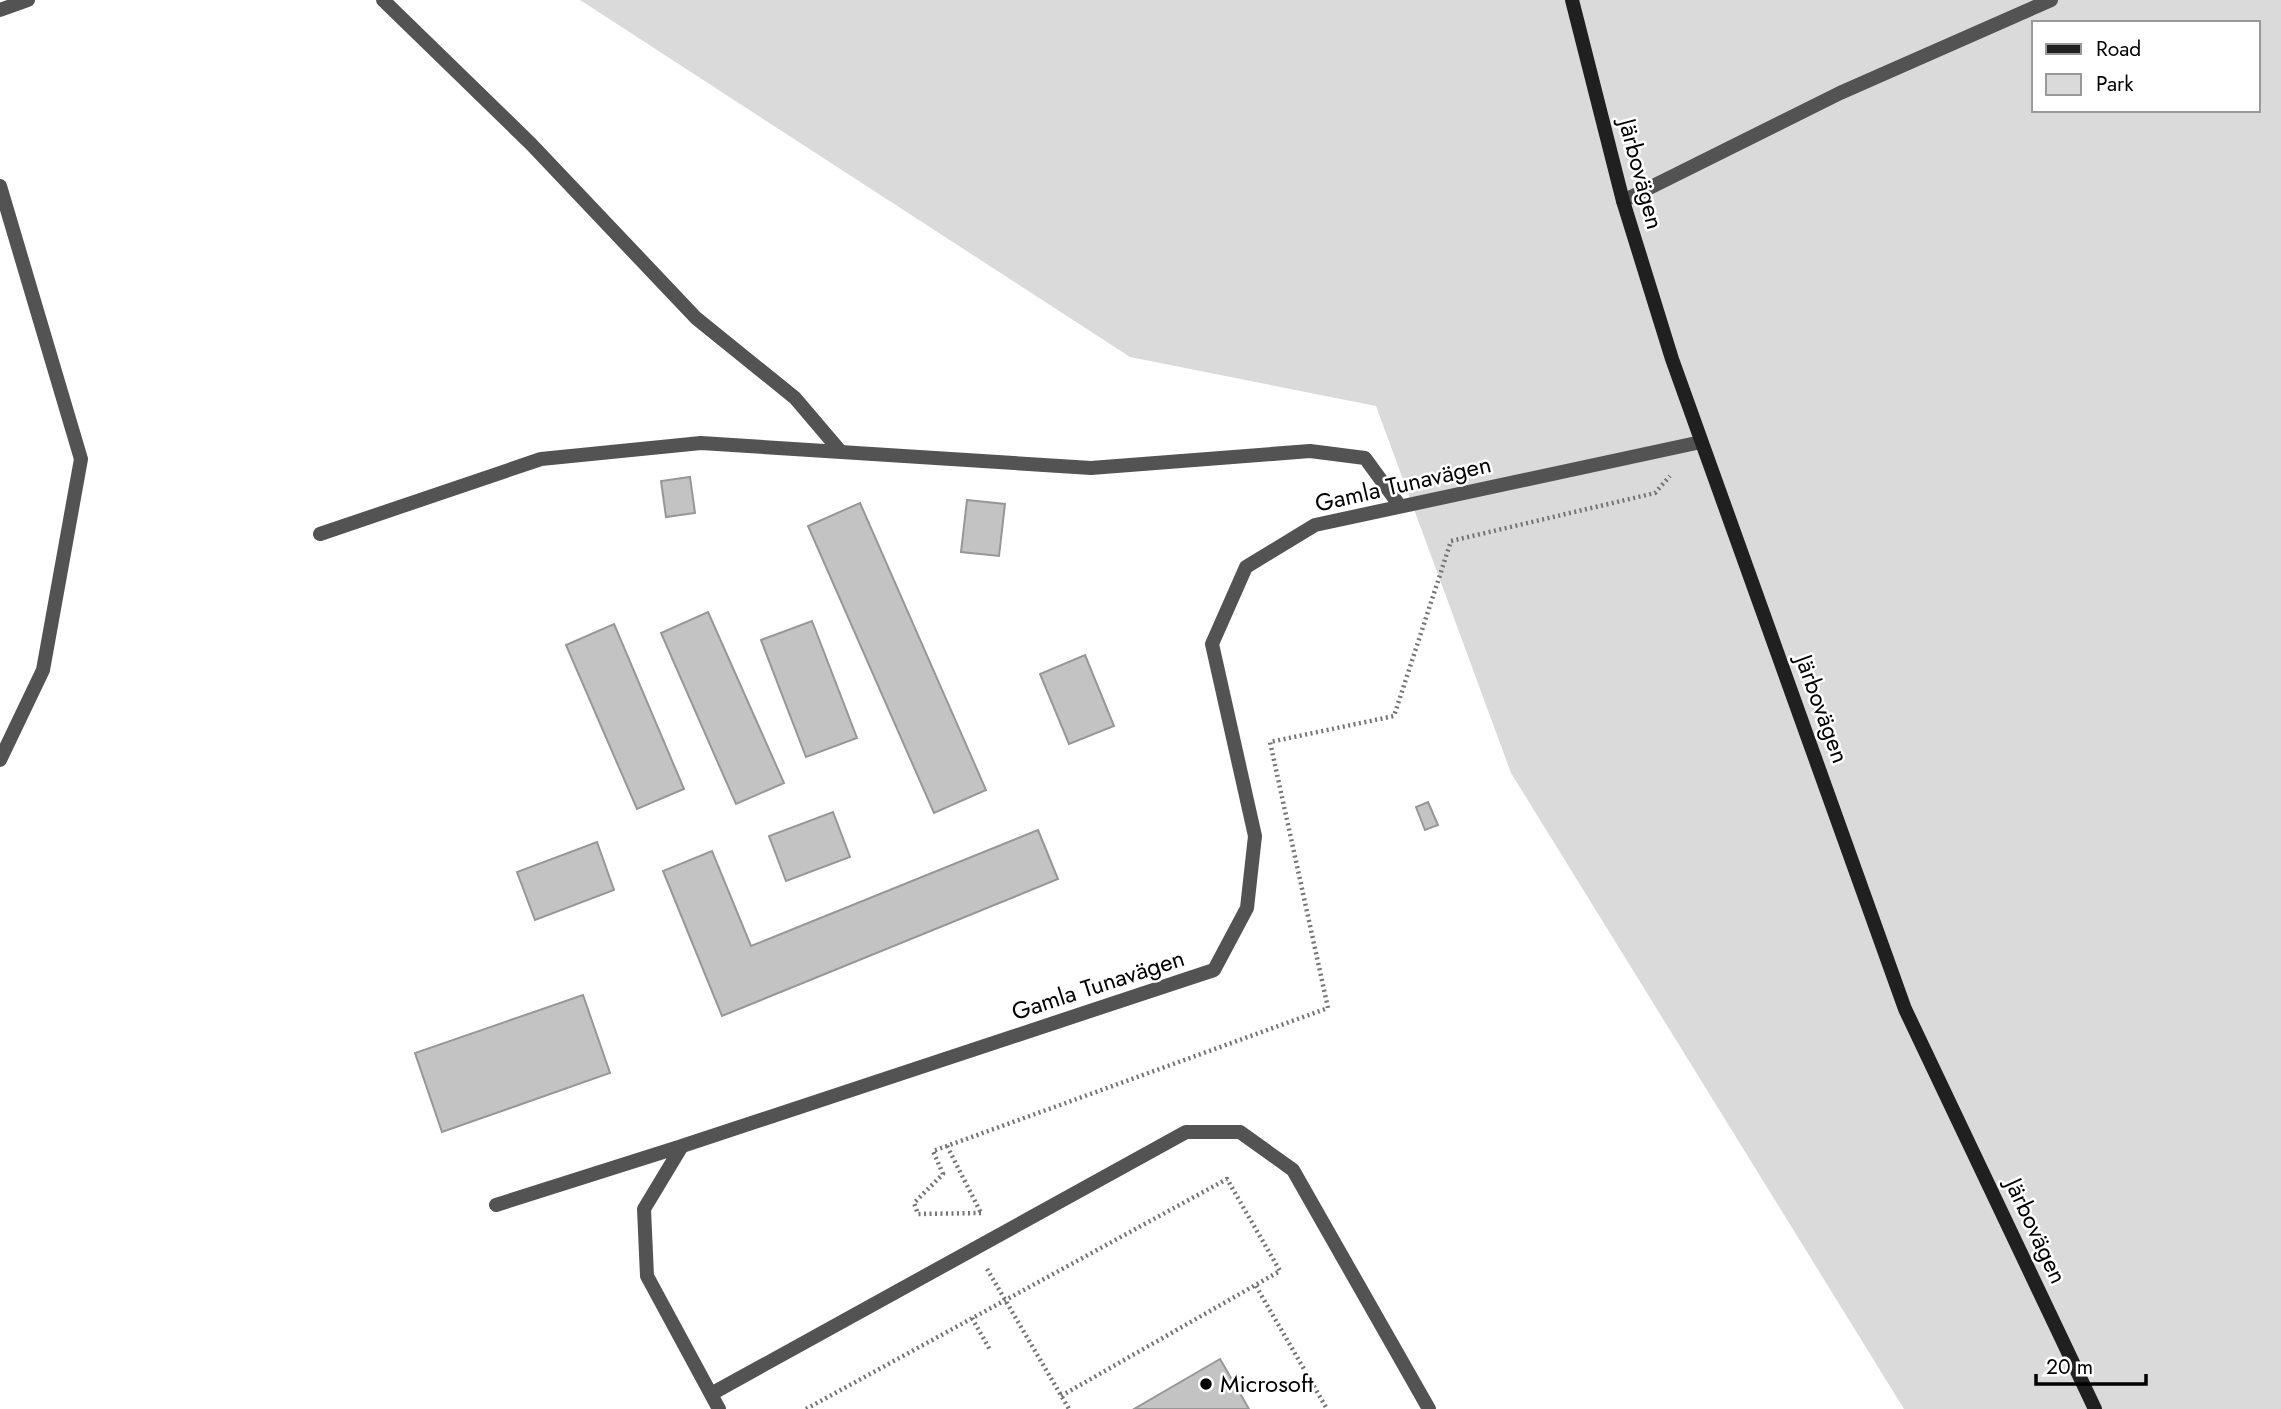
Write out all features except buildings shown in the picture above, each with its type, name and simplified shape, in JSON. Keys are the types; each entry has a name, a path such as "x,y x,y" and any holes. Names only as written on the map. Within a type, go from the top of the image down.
{"main road":[{"name":"Järbovägen","path":"1572,0 1623,201 1671,359 1905,1009 2095,1409"}],"lane":[{"path":"0,10 28,0"},
{"path":"383,0 531,145 696,318 795,398 841,452"},
{"path":"1623,201 1840,93 2051,0"},
{"path":"0,186 80,459 43,670 0,760"},
{"name":"Gamla Tunavägen","path":"496,1205 1214,970 1247,908 1255,836 1212,644 1246,567 1315,525 1701,442"},
{"path":"320,534 541,459 701,443 1091,468 1310,451 1366,458 1400,506"},
{"path":"711,1394 1186,1132 1240,1132 1293,1170 1429,1409"},
{"path":"682,1146 644,1209 647,1276 719,1409"}],"path":[{"path":"1270,742 1394,716 1451,541 1655,493 1701,442"},
{"path":"947,1146 1004,1258 987,1268 1069,1409"},
{"path":"933,1151 943,1174 914,1203 918,1214 981,1213"},
{"path":"806,1409 1227,1179 1280,1271 1062,1396"},
{"path":"1256,1286 1328,1409"},
{"path":"972,1318 990,1350"}],"green space":[{"path":"580,0 2281,0 2281,1409 1904,1409 1511,773 1376,406 1130,357"}],"place":[{"name":"Microsoft","path":"1206,1384"}]}
